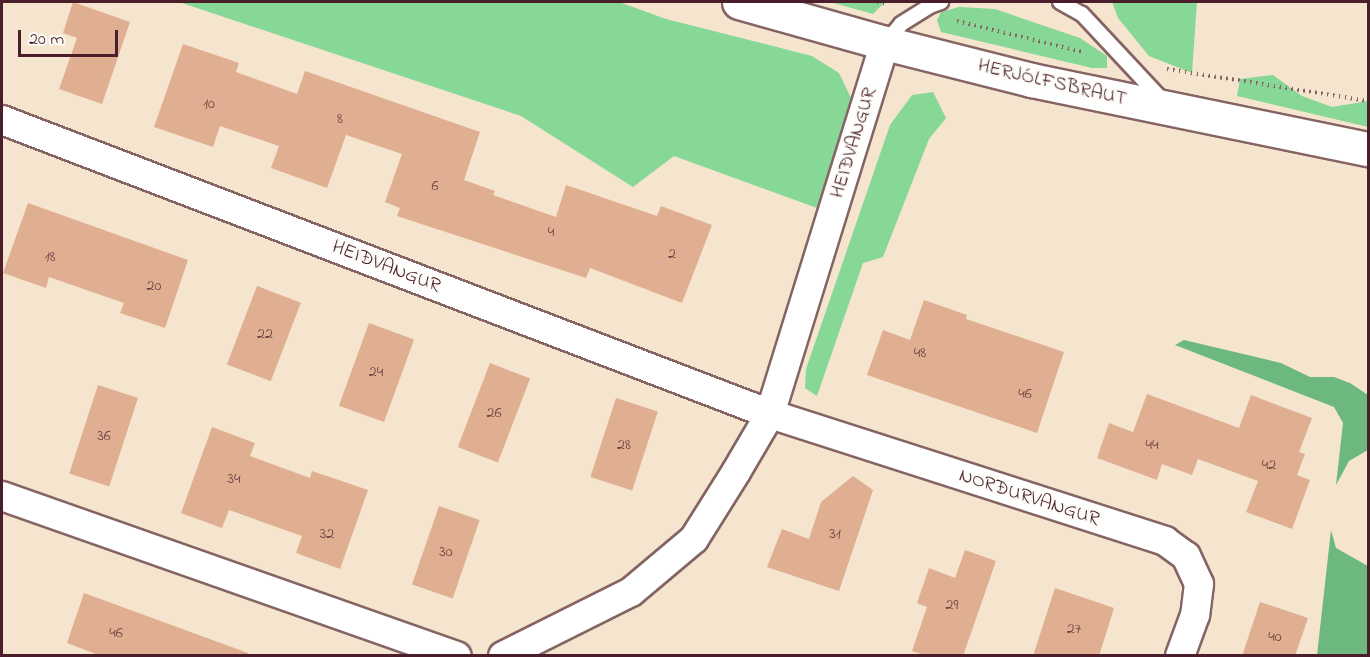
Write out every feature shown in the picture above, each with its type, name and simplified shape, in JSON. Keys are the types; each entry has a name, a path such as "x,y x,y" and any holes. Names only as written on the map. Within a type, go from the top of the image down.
{"street":[{"name":"HERJÓLFSBRAUT","path":"739,2 885,43 1032,80 1368,148"},
{"name":"HEIÐVANGUR","path":"503,656 630,592 694,538 770,414 885,43"},
{"name":"HEIÐVANGUR","path":"2,120 770,414"},
{"name":"NORÐURVANGUR","path":"770,414 1165,541 1186,556 1199,584 1195,615 1180,656"},
{"path":"2,496 457,656"}],"lane":[{"path":"885,43 901,24 941,2"},
{"path":"1060,2 1082,14 1170,109"}],"green space":[{"path":"179,2 619,2 666,19 812,56 839,73 852,100 817,208 674,156 633,187 521,116"},
{"path":"830,2 885,2 873,14"},
{"path":"1112,2 1197,2 1192,73 1149,56 1118,18"},
{"path":"959,7 995,9 1080,38 1107,56 1107,68 1092,68 941,32 937,20 941,12"},
{"path":"1273,75 1302,96 1332,107 1368,101 1368,127 1237,96 1240,79"},
{"path":"933,92 946,118 929,139 883,257 863,263 817,396 805,388 806,369 890,125 912,95"},
{"path":"1184,340 1281,363 1310,377 1334,377 1350,383 1368,395 1368,450 1349,461 1336,485 1343,423 1334,407 1175,345"},
{"path":"1331,530 1336,548 1368,566 1368,655 1317,655"}],"building":[{"path":"73,2 130,22 102,104 59,89 77,38 63,33"},
{"path":"183,44 239,63 236,72 297,94 305,71 480,132 464,180 495,191 493,195 556,217 566,185 657,216 661,206 712,225 682,303 590,268 586,278 397,216 400,208 385,202 402,154 346,135 327,188 271,168 279,146 220,126 213,147 154,127"},
{"path":"28,203 188,260 165,328 120,313 124,303 49,277 46,288 3,273"},
{"path":"257,286 301,303 271,381 227,364"},
{"path":"924,300 967,315 966,319 1064,352 1037,433 867,375 883,330 910,340"},
{"path":"369,323 414,339 384,422 339,406"},
{"path":"490,363 530,378 498,462 458,447"},
{"path":"98,385 138,398 109,486 69,473"},
{"path":"1147,394 1239,428 1251,395 1312,418 1299,452 1305,454 1297,475 1310,480 1292,529 1246,512 1258,481 1198,459 1192,475 1162,464 1157,480 1097,458 1109,423 1133,432"},
{"path":"616,398 658,412 632,491 590,477"},
{"path":"212,427 255,443 250,456 310,478 312,471 368,490 340,569 296,553 302,536 229,510 222,528 181,513"},
{"path":"853,476 873,490 839,591 767,567 782,529 809,539 821,502"},
{"path":"439,506 480,520 453,598 412,584"},
{"path":"965,550 996,561 963,656 926,656 912,651 927,607 917,603 929,568 955,578"},
{"path":"1055,588 1114,608 1099,656 1033,656"},
{"path":"84,593 248,653 247,656 101,656 67,643"},
{"path":"1260,602 1308,618 1295,656 1242,656"}]}
